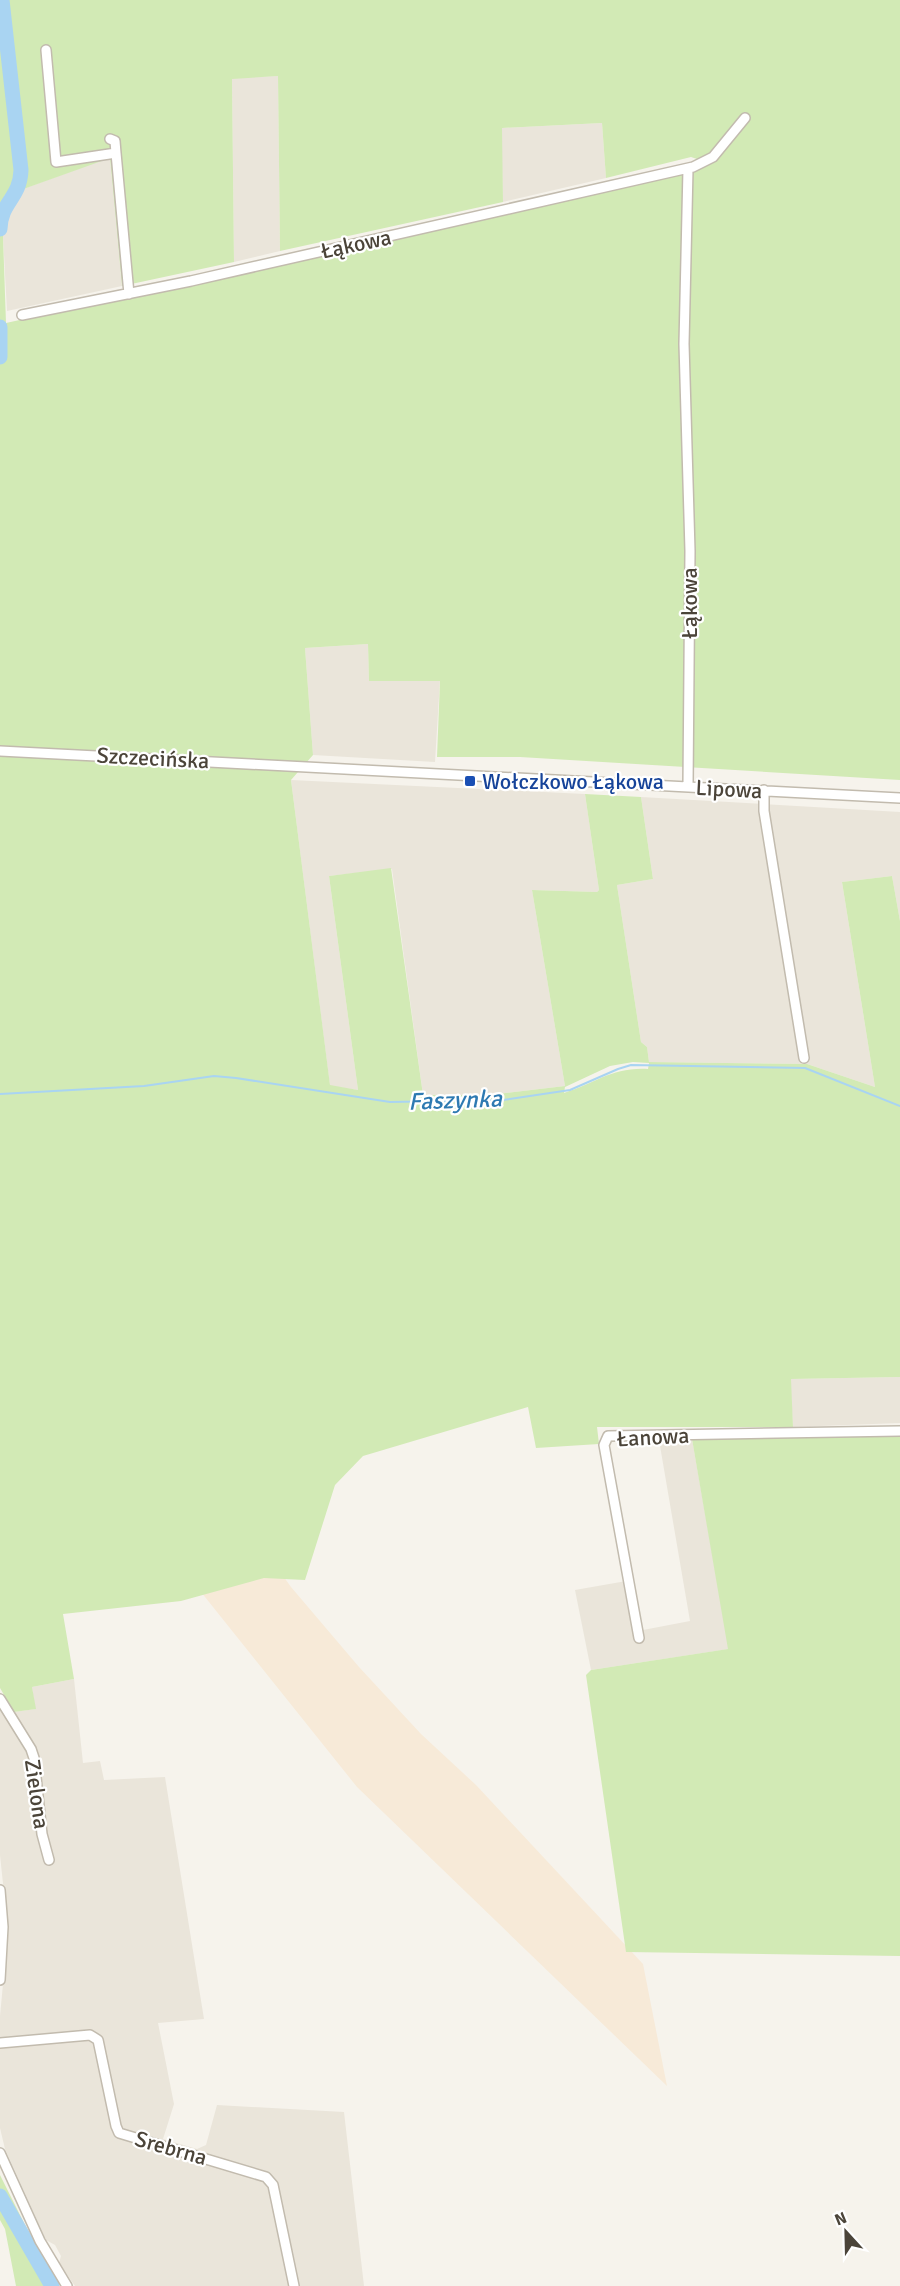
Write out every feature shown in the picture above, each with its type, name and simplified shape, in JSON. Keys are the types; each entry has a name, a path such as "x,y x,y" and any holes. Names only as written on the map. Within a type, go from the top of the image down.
{"street":[{"path":"46,50 56,162 116,153"},
{"name":"Łąkowa","path":"22,315 428,229 688,168 699,165 712,157 745,118"},
{"path":"110,139 115,141 129,294"},
{"name":"Łąkowa","path":"688,168 684,345 690,551 688,786"},
{"name":"Szczecińska","path":"0,751 306,766"},
{"name":"Lipowa","path":"306,766 900,798"},
{"path":"764,790 764,811 804,1058"},
{"name":"Łanowa","path":"639,1638 604,1445 608,1436 900,1431"},
{"name":"Zielona","path":"0,1699 31,1749 34,1758 42,1834 49,1860"},
{"path":"0,1890 3,1927 0,1980"},
{"name":"Srebrna","path":"0,2043 90,2035 98,2040 119,2133 266,2177 273,2185 294,2286"},
{"path":"0,2153 48,2256 67,2286"}],"shaded area":[{"path":"278,76 280,251 234,262 232,78"},
{"path":"602,123 606,178 503,202 501,128"},
{"path":"110,157 122,286 7,311 3,236 4,196"},
{"path":"368,644 369,681 440,680 435,762 313,755 305,648"},
{"path":"291,780 585,794 599,890 597,892 532,890 565,1086 489,1095 423,1095 392,869 329,876 358,1090 330,1086"},
{"path":"641,797 900,812 900,921 892,876 842,882 875,1087 807,1064 649,1062 647,1047 641,1042 617,885 653,879"},
{"path":"0,1121 251,1531 291,1587 359,1667 421,1734 476,1785 643,1964 667,2086 357,1787 145,1522"},
{"path":"900,1377 900,1423 793,1427 790,1379"},
{"path":"692,1439 729,1649 591,1670 575,1590 632,1580 643,1630 690,1621 659,1440"},
{"path":"74,1679 83,1763 100,1761 104,1780 165,1777 204,2019 158,2023 174,2104 163,2139 197,2149 206,2145 217,2105 344,2112 364,2286 75,2286 59,2263 61,2256 55,2245 46,2240 5,2149 0,2128 0,2016 8,1931 0,1855 0,1708 6,1717 14,1712 35,1709 32,1687"}],"green space":[{"path":"0,0 900,0 900,780 520,757 437,757 440,681 369,681 368,644 305,648 313,755 291,780 330,1085 358,1090 329,876 391,868 423,1095 489,1095 565,1086 532,890 597,892 599,890 585,794 641,797 653,879 617,885 641,1042 647,1047 649,1062 807,1064 875,1087 842,882 892,876 900,921 900,1377 791,1379 793,1427 597,1427 599,1444 536,1448 528,1407 363,1456 335,1485 305,1580 264,1578 181,1601 63,1614 74,1679 32,1687 36,1709 14,1712 0,1688","holes":["278,76 280,251 503,202 502,128 602,123 606,178 691,157 697,159 693,172 6,323 4,196 110,158 122,286 234,262 232,79","633,1062 649,1063 648,1069 624,1070 564,1093 565,1087 610,1066"]},
{"path":"900,1436 900,1956 626,1952 586,1675 591,1670 728,1649 692,1439"},
{"path":"0,2175 36,2247 59,2286 16,2286 5,2229 0,2220"}],"waterway":[{"path":"0,229 4,212 20,180 21,170 2,0"},
{"path":"0,327 0,357"},
{"name":"Faszynka","path":"0,1094 144,1086 214,1076 390,1102 503,1100 570,1090 631,1065 805,1068 900,1106"},
{"path":"0,2196 52,2286"}],"place":[{"name":"Wołczkowo Łąkowa","path":"470,781"}]}
